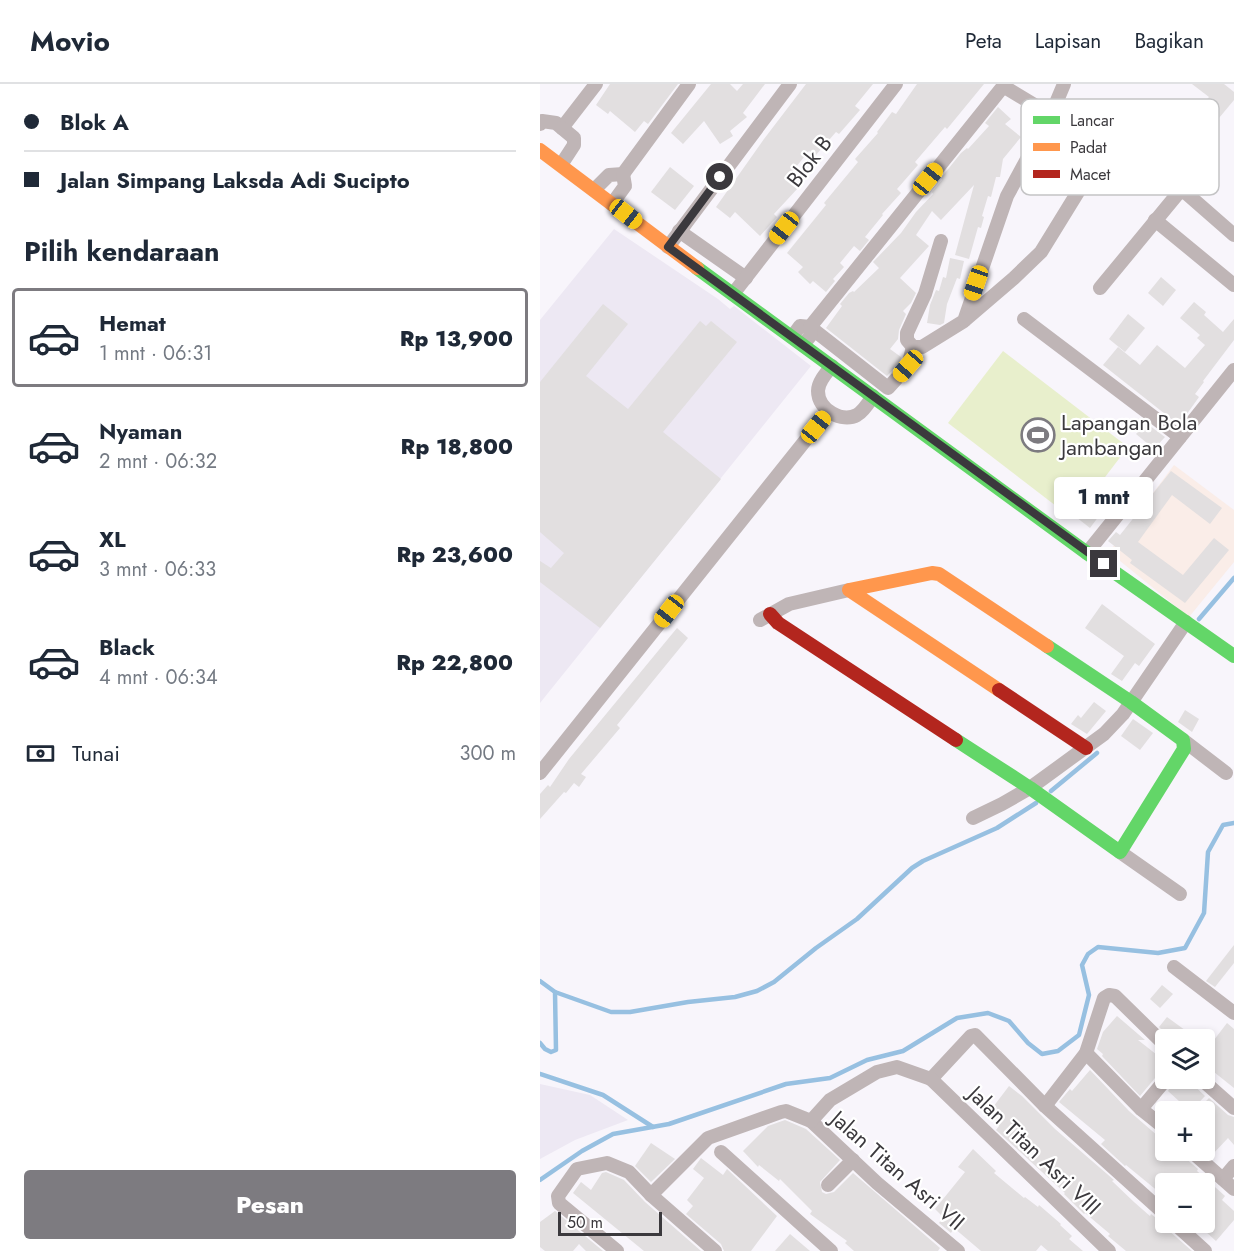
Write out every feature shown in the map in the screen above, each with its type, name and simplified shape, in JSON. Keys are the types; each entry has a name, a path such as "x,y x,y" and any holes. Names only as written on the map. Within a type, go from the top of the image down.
{"street":[{"path":"562,128 596,84"},
{"path":"594,190 609,175 622,174 689,84"},
{"path":"668,247 790,84"},
{"name":"Blok B","path":"733,294 896,84"},
{"path":"1058,99 1064,84"},
{"path":"810,327 1004,85 1026,99"},
{"path":"540,124 550,122 574,138 574,145 561,165"},
{"path":"540,150 668,247 1088,553 1234,656"},
{"path":"964,321 1007,196 1021,170"},
{"path":"612,204 625,186 622,174"},
{"path":"914,347 922,346 964,321 1014,278 1041,252 1076,195"},
{"path":"1100,288 1176,195"},
{"path":"1187,195 1234,235"},
{"path":"1155,220 1234,285"},
{"path":"679,231 746,278"},
{"path":"914,347 907,340 907,333 925,294 941,241"},
{"path":"1024,319 1180,437"},
{"path":"797,341 800,326 810,327 888,388"},
{"path":"832,366 821,381 818,392 821,402 828,412 843,418 855,416 888,388 908,366 914,347"},
{"path":"1088,553 1234,370"},
{"path":"540,773 828,412"},
{"path":"1180,894 1030,788 788,629 765,617 789,604 932,573 939,574 1131,702 1226,773"},
{"path":"849,590 1086,748"},
{"path":"973,818 1030,788 1104,734 1131,702 1186,622"},
{"path":"1120,852 1184,749 1183,740"},
{"path":"1174,967 1234,1013"},
{"path":"1045,1106 1086,1053 1104,998 1109,995 1115,996 1155,1035"},
{"path":"651,1195 708,1137 786,1111 811,1121 830,1100 877,1072 897,1067 931,1079 970,1036 975,1035 1045,1106 1155,1205"},
{"path":"1086,1053 1155,1120"},
{"name":"Jalan Titan Asri VIII","path":"931,1079 1109,1251"},
{"path":"1142,1109 1158,1089"},
{"path":"1212,1089 1234,1108"},
{"name":"Jalan Titan Asri VII","path":"811,1121 958,1251"},
{"path":"721,1152 831,1251"},
{"path":"828,1185 853,1160"},
{"path":"1203,1161 1234,1189"},
{"path":"617,1251 562,1208 558,1196 577,1168 607,1163 629,1172 651,1195 715,1251"},
{"path":"1223,1179 1234,1166"},
{"path":"1185,1233 1205,1251"}],"shaded area":[{"path":"614,229 730,309 734,306 811,366 540,703 540,320"},
{"path":"1174,465 1234,510 1234,562 1189,617 1109,552"},
{"path":"540,1084 590,1095 628,1120 575,1140 540,1159"}],"green space":[{"name":"Lapangan Bola Jambangan","path":"1003,351 1128,447 1073,519 948,423"}],"building":[{"path":"610,84 678,84 648,124 644,121 635,132 610,111 608,114 596,105"},
{"path":"711,84 730,84 737,91 743,84 765,84 743,113 747,117 730,131 733,136 720,144 704,121 683,144 671,133"},
{"path":"806,84 873,84 855,106 860,110 839,134 836,132 815,156 809,151 787,178 798,188 774,214 777,217 760,236 735,212 730,218 716,207"},
{"path":"917,84 984,84 947,129 945,127 915,162 918,165 897,189 901,193 865,237 869,240 860,251 854,246 840,263 844,267 833,279 835,281 826,292 813,281 810,284 798,272 803,267 787,253 858,162 855,159 878,133 892,112 896,114"},
{"path":"1192,84 1224,84 1234,92 1234,100 1219,118 1219,99 1207,99 1209,97"},
{"path":"998,107 1011,119 1005,124 1021,137 1003,159 1000,177 996,177 991,197 988,196 981,228 978,227 969,259 955,255 974,185 941,220 932,211 916,235 929,246 900,278 916,293 911,303 903,311 906,314 898,339 890,349 901,357 900,362 887,376 826,328 849,293 854,292 879,268 873,262 901,233 933,194 941,178 961,153 968,149 989,126 985,123"},
{"path":"670,167 694,186 675,210 651,192"},
{"path":"950,258 964,261 960,279 957,278 947,304 944,323 940,325 927,323 930,305 936,290 939,291 943,277 946,278"},
{"path":"1161,277 1176,290 1163,306 1148,293"},
{"path":"1194,302 1206,312 1204,315 1223,332 1234,319 1234,340 1203,381 1195,394 1199,397 1179,425 1103,365 1118,347 1140,365 1157,345 1185,368 1205,345 1197,338 1200,335 1180,318"},
{"path":"603,304 628,324 586,376 628,409 700,321 706,326 711,321 737,342 663,432 721,479 600,628 540,582 540,561 551,568 564,553 540,532 540,382"},
{"path":"1128,314 1145,328 1125,352 1109,339"},
{"path":"1146,423 1165,437 1154,449 1136,434"},
{"path":"1171,471 1222,508 1210,524 1172,495 1138,542 1183,575 1214,538 1229,550 1185,603 1130,563 1132,560 1108,541 1116,532 1120,535"},
{"path":"1097,490 1111,500 1090,528 1076,517"},
{"path":"1102,604 1155,644 1139,666 1135,663 1122,681 1111,674 1124,656 1085,628"},
{"path":"677,628 688,638 617,725 620,728 581,774 586,777 579,787 574,783 540,819 540,794 548,785 550,787 569,759"},
{"path":"1094,702 1106,711 1087,734 1071,724 1078,715 1081,718"},
{"path":"1185,710 1199,719 1192,732 1178,722"},
{"path":"1133,719 1153,733 1140,750 1121,736"},
{"path":"1234,945 1234,963 1215,987 1206,981"},
{"path":"1162,985 1173,994 1160,1008 1150,999"},
{"path":"1117,1016 1145,1040 1138,1040 1155,1053 1155,1078 1140,1096 1097,1049 1103,1032"},
{"path":"1167,1017 1184,1029 1161,1029 1159,1027"},
{"path":"1227,1023 1234,1029 1234,1088 1215,1073 1215,1039"},
{"path":"1090,1070 1129,1111 1155,1133 1155,1161 1189,1161 1199,1173 1155,1173 1155,1189 1125,1166 1101,1144 1105,1140 1059,1102 1070,1089 1072,1091"},
{"path":"1009,1086 1114,1180 1112,1181 1134,1202 1150,1216 1151,1214 1155,1217 1155,1233 1172,1233 1192,1251 1126,1251 996,1130 999,1126 987,1115"},
{"path":"1169,1089 1198,1089 1205,1096 1200,1101 1179,1101 1168,1091"},
{"path":"1215,1103 1228,1115 1234,1117 1234,1145 1228,1138 1215,1152"},
{"path":"785,1120 806,1129 840,1160 820,1182 822,1192 826,1194 834,1192 853,1173 940,1248 938,1251 854,1251 845,1243 847,1241 810,1214 812,1211 780,1179 779,1181 759,1165 758,1167 743,1151 768,1126"},
{"path":"651,1143 675,1159 651,1182 635,1166"},
{"path":"973,1149 996,1171 994,1173 1061,1224 1072,1236 1069,1239 1083,1251 1048,1251 1041,1245 1036,1251 981,1251 954,1228 951,1233 939,1223 943,1217 935,1209 965,1172 958,1167"},
{"path":"701,1158 723,1175 727,1169 777,1216 751,1251 724,1251 721,1244 686,1214 693,1206 687,1200 704,1178 693,1169"},
{"path":"606,1172 624,1180 645,1202 701,1251 644,1251 573,1193 581,1182 591,1190 602,1173"},
{"path":"1215,1187 1225,1196 1222,1200 1234,1211 1234,1220 1216,1241 1207,1233 1215,1233"},
{"path":"555,1211 603,1251 586,1251 579,1244 573,1251 545,1251 540,1247 540,1222"},
{"path":"790,1234 810,1251 775,1251"}],"waterway":[{"path":"1199,619 1234,578"},
{"path":"1051,791 1097,753"},
{"path":"555,992 611,1012 630,1012 735,997 757,991 774,982 857,919 912,868 997,828 1036,803"},
{"path":"540,1180 582,1151 613,1134 669,1124 786,1084 830,1078 867,1060 903,1051 957,1018 988,1013 1009,1021 1028,1043 1042,1054 1058,1051 1079,1035 1089,995 1082,965 1088,954 1098,947 1158,953 1185,948 1204,913 1208,852 1223,825 1234,823"},
{"path":"540,981 555,992 556,1050 551,1052 540,1043"},
{"path":"540,1074 603,1095 653,1127"}],"traffic: fast":[{"path":"697,268 1087,553 1234,656"},
{"path":"956,740 1030,788 1120,852 1184,749 1183,740 1047,646"}],"traffic: slow":[{"path":"540,150 697,268"},
{"path":"999,690 849,590 932,573 939,574 1047,646"}],"traffic: jam":[{"path":"770,614 778,623 956,740"},
{"path":"999,690 1086,748"}],"place":[{"name":"Lapangan Bola Jambangan","path":"1038,435"}],"route":[{"path":"720,177 668,247 1104,564"}]}
